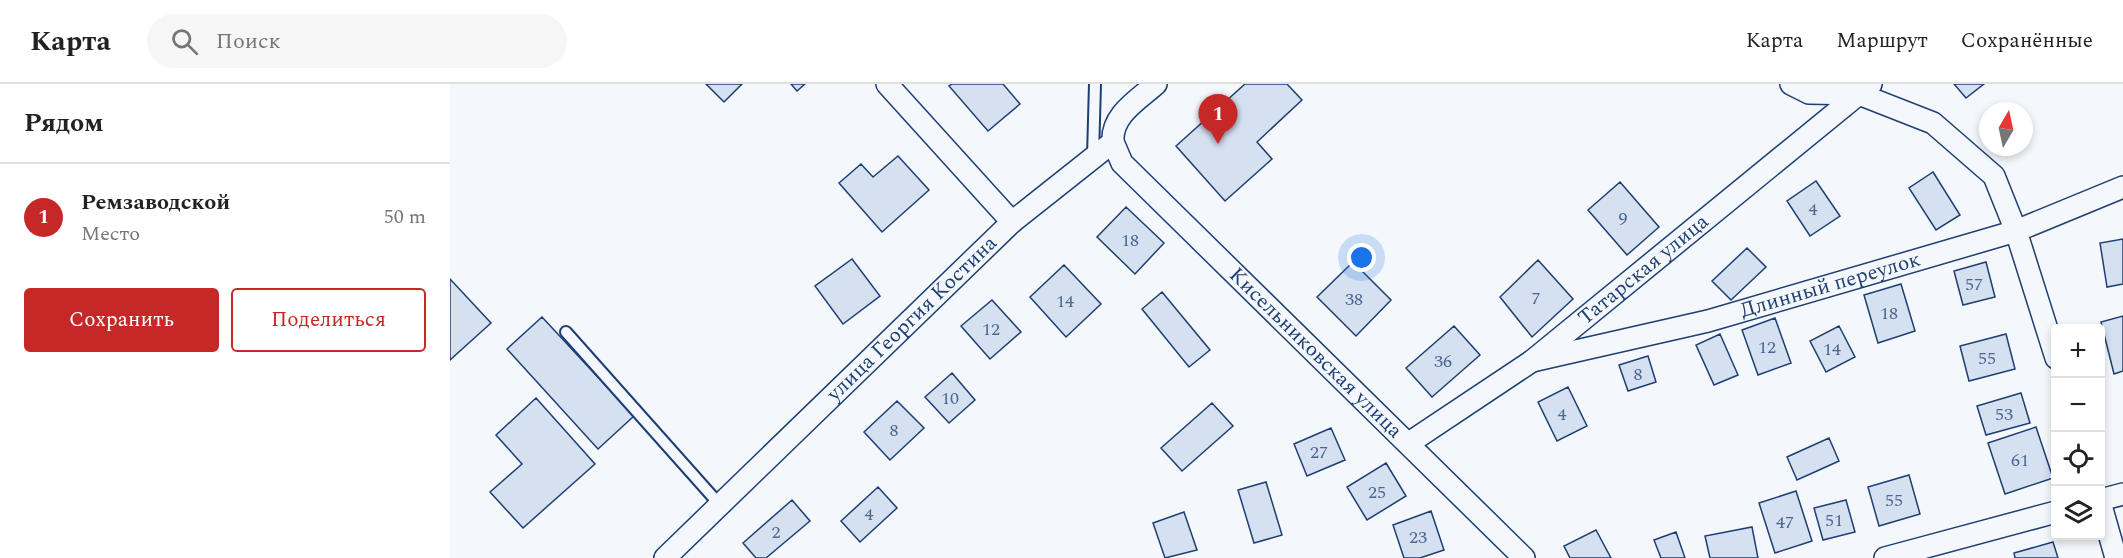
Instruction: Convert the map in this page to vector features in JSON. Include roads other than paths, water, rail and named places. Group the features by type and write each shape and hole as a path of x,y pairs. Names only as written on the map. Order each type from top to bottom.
{"street":[{"path":"887,84 1012,222"},
{"path":"1113,142 1112,130 1119,117 1156,84"},
{"path":"1791,84 1809,93 1865,89 1933,123 1994,176 2016,231 2051,345"},
{"name":"Татарская улица","path":"1409,443 1532,362 1865,89"},
{"name":"улица Георгия Костина","path":"665,558 1012,222 1113,142"},
{"name":"Кисельниковская улица","path":"1113,142 1122,163 1524,558"},
{"name":"Длинный переулок","path":"1532,362 1708,321 2016,231 2123,188"},
{"path":"2105,499 2123,494"},
{"path":"1887,558 2051,513"},
{"path":"2105,519 2116,558"}],"lane":[{"path":"1093,156 1095,84"},
{"path":"566,332 720,505"}],"place":[{"name":"Ремзаводской","path":"1218,144"}]}
